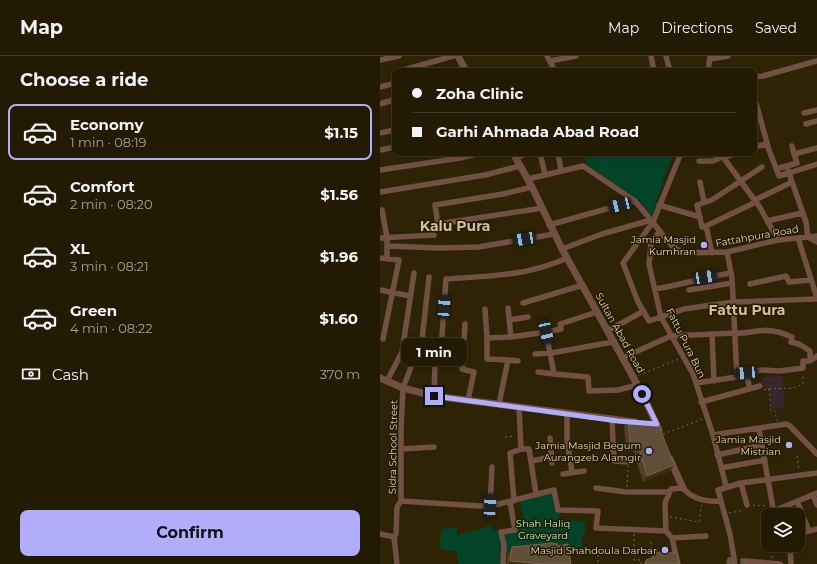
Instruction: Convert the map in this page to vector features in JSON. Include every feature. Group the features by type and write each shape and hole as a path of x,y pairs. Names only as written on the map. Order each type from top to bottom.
{"street":[{"path":"380,60 399,56"},
{"path":"411,68 453,56"},
{"path":"458,56 464,68"},
{"path":"549,59 576,56"},
{"path":"651,56 653,68"},
{"path":"666,56 669,68"},
{"path":"708,68 710,57 728,56"},
{"path":"757,77 817,62"},
{"path":"380,87 392,84"},
{"path":"380,104 392,100"},
{"path":"757,107 767,144 779,176 817,164"},
{"path":"804,113 817,110"},
{"path":"806,124 817,121"},
{"path":"380,133 392,131"},
{"path":"757,146 767,144"},
{"path":"776,169 797,163 792,146"},
{"path":"380,150 392,148"},
{"path":"794,154 817,148"},
{"path":"380,170 468,156"},
{"name":"Sultan Abad Road","path":"515,156 543,208 549,225 633,377 661,435"},
{"path":"541,156 545,174"},
{"path":"559,156 561,170"},
{"path":"680,156 652,221 623,263 632,288 649,321 684,309 733,302 817,299 798,238"},
{"path":"699,161 712,161 722,156 755,201 778,240"},
{"path":"380,192 485,175 520,166"},
{"name":"Fattahpura Road","path":"528,179 583,166 635,201 678,251 712,253 727,252 778,240 817,236"},
{"path":"787,166 808,237"},
{"path":"762,167 740,182 697,205 702,227 792,182"},
{"path":"700,182 704,202"},
{"path":"532,187 503,194 435,205 438,224 543,208"},
{"path":"549,225 635,201"},
{"path":"659,205 700,217"},
{"path":"380,210 382,210 388,246 380,265"},
{"path":"767,221 802,213"},
{"path":"562,249 602,234 652,221"},
{"path":"706,226 712,253"},
{"name":"Fattu Pura Bun","path":"660,231 651,243 649,264 661,317 684,356 696,383 713,435 726,486"},
{"path":"388,246 440,248 479,247 554,234"},
{"path":"380,238 434,235"},
{"name":"Fattahpura Road","path":"808,237 817,242"},
{"path":"696,383 738,377 732,283 727,252"},
{"path":"383,258 399,260 383,339"},
{"path":"402,352 440,364 446,279 513,275 551,265 567,258"},
{"path":"414,272 402,352 384,380 403,388 434,396 642,423"},
{"path":"655,290 674,287 705,277 731,273"},
{"path":"750,284 786,276 789,282 811,280"},
{"name":"Sidra School Street","path":"398,564 394,537 396,534 396,507 401,501 403,388 418,358 429,277"},
{"path":"689,290 732,283"},
{"path":"523,303 583,285"},
{"path":"380,290 410,296"},
{"path":"508,308 511,338"},
{"path":"485,309 487,360 518,361"},
{"path":"607,331 644,311"},
{"path":"487,338 511,338 546,332 561,328 560,324 597,312"},
{"path":"509,320 528,317"},
{"path":"465,324 462,370 474,372 468,400"},
{"path":"622,358 671,336 735,333 743,334 759,330 773,331 792,337 791,342 799,344 810,351 810,361"},
{"path":"546,332 554,374"},
{"path":"712,334 714,381"},
{"path":"535,354 551,353 613,342"},
{"path":"737,374 762,370 779,371 802,368 803,361 810,361 817,356"},
{"path":"499,404 508,360"},
{"path":"434,396 435,363"},
{"path":"538,372 588,377 589,391 618,390 637,385"},
{"path":"746,373 750,389"},
{"path":"701,402 760,386"},
{"path":"519,407 521,449"},
{"path":"567,414 567,440 572,472"},
{"path":"612,420 614,461 628,462"},
{"path":"650,423 657,424"},
{"path":"713,435 777,425 790,426 817,454"},
{"path":"759,429 773,508"},
{"path":"550,438 552,463"},
{"path":"717,455 762,445"},
{"path":"401,449 434,447"},
{"path":"503,564 504,545 501,532 515,530 510,453 521,449 529,449 536,494"},
{"path":"666,449 683,488 703,500 710,502 721,501"},
{"path":"531,460 552,457"},
{"path":"721,468 765,460"},
{"path":"490,506 492,467"},
{"path":"563,474 584,471"},
{"path":"780,564 735,562 730,534 718,490 726,486 741,483 817,474"},
{"path":"741,483 747,506"},
{"path":"596,488 626,492 669,492"},
{"path":"666,532 664,503 671,489 683,488"},
{"path":"401,501 490,506 554,490 558,510 598,511 596,528 666,532 672,538 678,564"},
{"path":"781,508 815,494 817,505"},
{"path":"797,501 809,531"},
{"path":"805,532 817,529"},
{"path":"380,534 394,537"},
{"path":"672,538 706,536"},
{"path":"790,552 791,564"}],"path":[{"path":"633,377 684,356"},
{"path":"760,386 760,390 769,390 793,388 804,384 802,368"},
{"path":"769,390 771,412 775,411 777,425"},
{"path":"661,435 706,417"},
{"path":"505,437 520,436"},
{"path":"797,456 800,475"},
{"path":"626,492 628,462"},
{"path":"665,516 699,522 703,500"},
{"path":"634,530 634,560 641,560 641,564"},
{"path":"651,542 652,558"},
{"path":"772,563 773,552"},
{"path":"598,556 598,564"}],"shaded area":[{"path":"783,376 784,408 771,409 770,391 764,389 762,377"}],"green space":[{"path":"584,156 673,156 668,166 652,217 639,200 586,164"},
{"name":"Shah Haliq Graveyard","path":"554,490 561,521 585,521 586,532 582,537 582,547 555,551 552,548 501,553 501,564 458,564 457,552 439,548 442,529 457,528 457,536 492,525 494,530 501,532 524,525 519,499"}],"building":[{"path":"628,420 658,423 674,465 647,476 638,445 630,445"},
{"path":"552,543 557,544 558,546 568,544 571,564 543,564 510,561 512,547"},
{"path":"655,552 677,553 679,564 645,564 646,560 652,558"},
{"path":"728,558 732,558 733,564 728,564"},
{"path":"741,559 743,559 745,564 741,564"}],"place":[{"name":"Jamia Masjid Kumhran","path":"704,245"},
{"name":"Jamia Masjid Mistrian","path":"789,445"},
{"name":"Jamia Masjid Begum Aurangzeb Alamgir","path":"649,451"},
{"name":"Masjid Shahdoula Darbar","path":"665,550"}],"district":[{"name":"Kalu Pura","path":"455,226"},
{"name":"Fattu Pura","path":"747,310"}],"route":[{"path":"434,396 618,421 657,424 642,394"}]}
